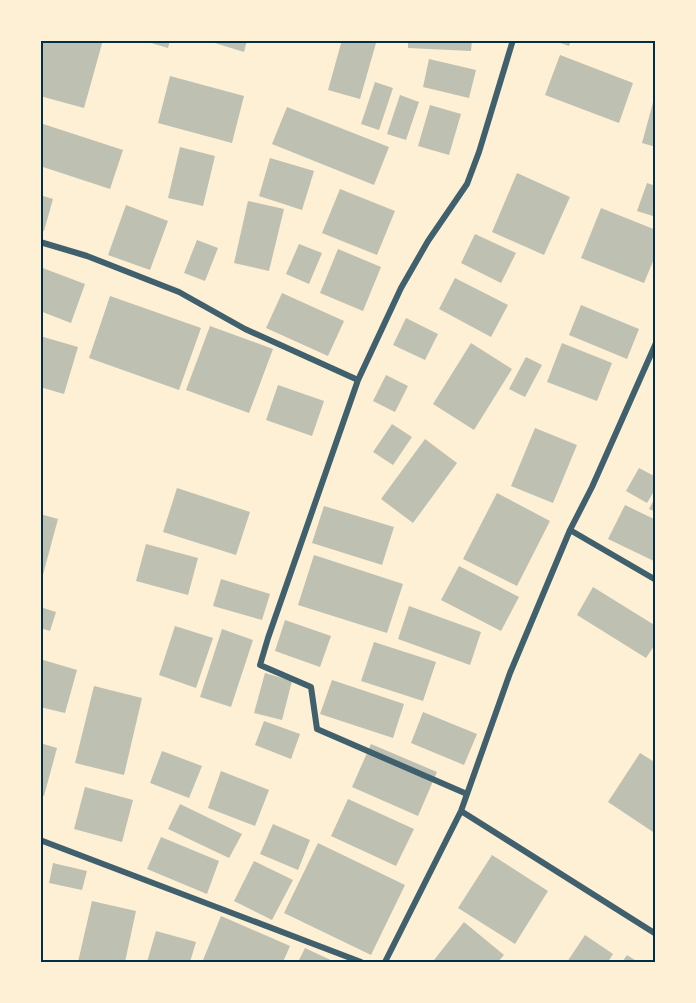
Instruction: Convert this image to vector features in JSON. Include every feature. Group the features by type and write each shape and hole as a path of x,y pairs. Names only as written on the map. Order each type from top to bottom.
{"street":[{"path":"467,794 317,729 310,687 260,665 358,380 401,288 428,241 467,184 483,142 513,40"},
{"path":"40,242 87,256 179,292 245,329 358,380"},
{"path":"385,963 461,811 510,673 570,530 656,343"},
{"path":"570,530 656,580"},
{"path":"461,811 656,934"},
{"path":"40,840 362,963"}],"building":[{"path":"43,40 103,40 84,108 40,96 40,51"},
{"path":"141,40 170,40 168,48"},
{"path":"205,40 247,40 244,52"},
{"path":"342,40 366,40 376,43 360,99 328,90"},
{"path":"408,40 472,40 471,51 408,48"},
{"path":"552,40 571,40 569,46"},
{"path":"560,55 633,83 619,123 545,95"},
{"path":"429,59 476,70 469,98 423,87"},
{"path":"170,76 244,96 232,143 158,123"},
{"path":"375,82 393,88 379,130 361,124"},
{"path":"400,95 419,102 406,140 387,134"},
{"path":"656,95 656,147 642,143"},
{"path":"430,105 461,114 449,155 418,146"},
{"path":"287,107 389,147 374,185 272,144"},
{"path":"40,123 123,150 110,189 40,166"},
{"path":"180,147 215,156 203,206 168,198"},
{"path":"270,158 314,171 302,210 259,196"},
{"path":"517,173 570,197 544,255 492,232"},
{"path":"647,183 656,186 656,217 637,211"},
{"path":"340,189 395,211 377,255 322,233"},
{"path":"40,195 53,199 44,231 40,230"},
{"path":"248,201 284,209 269,271 234,263"},
{"path":"126,205 168,221 150,270 108,255"},
{"path":"601,208 656,230 656,254 644,283 581,258"},
{"path":"475,234 516,253 501,283 461,263"},
{"path":"197,240 218,248 205,281 184,273"},
{"path":"299,244 322,253 309,284 286,274"},
{"path":"338,249 381,267 363,311 320,293"},
{"path":"40,267 85,284 71,323 40,311"},
{"path":"455,278 508,305 491,337 439,309"},
{"path":"282,293 344,321 328,356 266,328"},
{"path":"110,296 201,328 179,390 89,358"},
{"path":"581,305 639,329 627,359 569,335"},
{"path":"406,318 438,334 425,360 393,345"},
{"path":"210,326 273,349 249,413 186,390"},
{"path":"40,336 78,347 64,394 40,387"},
{"path":"471,343 512,369 474,430 433,404"},
{"path":"562,343 612,363 597,401 547,382"},
{"path":"526,357 542,365 525,397 509,389"},
{"path":"386,375 408,386 395,412 373,401"},
{"path":"278,385 324,401 312,436 266,420"},
{"path":"392,424 412,437 393,465 373,452"},
{"path":"535,428 577,445 553,503 511,486"},
{"path":"425,439 457,463 413,523 381,499"},
{"path":"639,468 656,477 656,488 647,503 626,491"},
{"path":"177,488 250,512 236,555 163,532"},
{"path":"497,493 550,521 517,586 463,559"},
{"path":"656,496 656,512 649,509"},
{"path":"625,505 656,520 656,562 608,539"},
{"path":"324,506 394,527 382,565 312,543"},
{"path":"40,514 58,519 41,582 40,582"},
{"path":"146,544 198,558 188,595 136,581"},
{"path":"314,555 403,584 387,633 298,605"},
{"path":"459,566 519,597 501,631 441,600"},
{"path":"221,579 270,594 262,620 213,606"},
{"path":"593,587 656,626 656,643 646,658 577,615"},
{"path":"409,606 481,632 470,665 398,639"},
{"path":"40,607 56,612 50,631 40,628"},
{"path":"285,620 331,636 320,667 275,651"},
{"path":"175,626 213,638 196,688 159,675"},
{"path":"222,629 253,640 231,707 200,697"},
{"path":"374,642 436,662 423,701 361,681"},
{"path":"40,659 77,670 65,713 40,707"},
{"path":"265,673 292,681 282,720 254,713"},
{"path":"332,680 404,704 393,738 320,714"},
{"path":"94,686 142,698 124,775 75,763"},
{"path":"423,712 477,734 464,765 411,743"},
{"path":"264,721 300,734 291,759 255,745"},
{"path":"40,743 57,748 44,796 40,795"},
{"path":"371,744 437,772 418,816 352,787"},
{"path":"162,751 202,766 189,798 150,783"},
{"path":"640,753 656,763 656,834 608,802"},
{"path":"221,771 269,790 255,826 208,808"},
{"path":"85,787 133,800 122,842 74,829"},
{"path":"348,799 414,829 396,866 331,836"},
{"path":"180,804 242,834 229,858 168,829"},
{"path":"273,824 310,840 298,870 260,854"},
{"path":"161,837 219,861 207,894 147,869"},
{"path":"318,843 405,885 371,955 284,913"},
{"path":"492,855 548,891 515,944 458,908"},
{"path":"254,861 293,880 272,920 234,901"},
{"path":"53,863 87,871 82,890 49,883"},
{"path":"92,901 136,911 125,962 78,962"},
{"path":"221,916 290,946 283,962 210,962 203,960"},
{"path":"464,922 504,955 498,962 437,962 434,960"},
{"path":"156,931 196,942 190,962 147,962"},
{"path":"585,935 613,954 608,962 567,962"},
{"path":"305,948 335,962 298,962"},
{"path":"627,955 638,962 622,962"}]}
